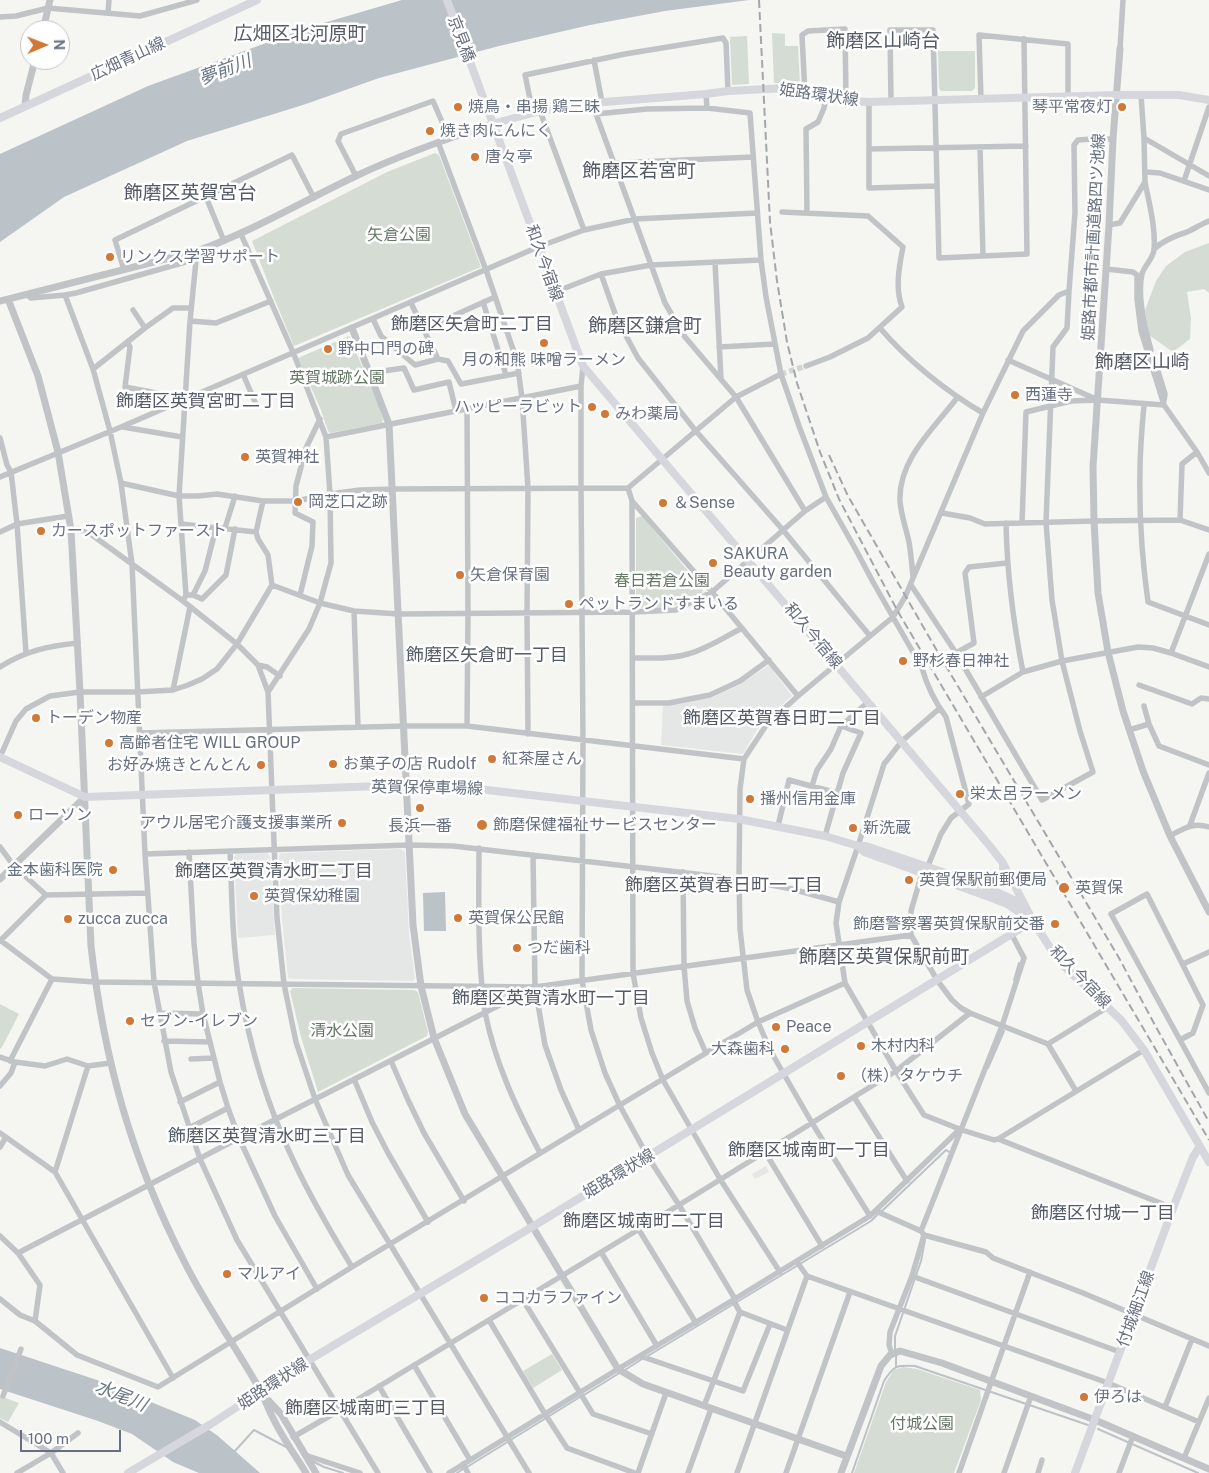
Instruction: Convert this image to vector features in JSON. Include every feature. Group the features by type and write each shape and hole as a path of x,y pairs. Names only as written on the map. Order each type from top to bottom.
{"main road":[{"name":"広畑青山線","path":"0,118 257,0"},
{"name":"京見橋","path":"447,0 476,78"},
{"name":"和久今宿線","path":"476,78 583,366 837,664 1003,863 1033,921 1054,954 1128,1028 1144,1050 1209,1162"},
{"name":"姫路環状線","path":"492,124 537,112 602,102 787,88 826,98 869,102 1117,95 1180,96 1209,100"},
{"name":"英賀保停車場線","path":"0,757 85,796 406,785 452,786 739,819 825,836 858,846 866,846 981,885 1018,902 1029,911"},
{"name":"英賀保停車場線","path":"858,846 864,852 1007,904 1033,921"},
{"path":"981,885 997,883 1002,875 1003,863"},
{"name":"姫路環状線","path":"128,1473 211,1424 309,1360 420,1295 1033,921"},
{"name":"付城細江線","path":"1076,1473 1173,1208 1193,1157 1200,1146"}],"street":[{"path":"45,20 50,0"},
{"path":"108,13 109,0"},
{"path":"165,0 165,8"},
{"path":"0,17 16,16 48,8 140,16 197,0"},
{"path":"1120,49 1123,0"},
{"path":"805,94 802,35 808,31 845,29 846,101"},
{"path":"891,101 890,30 933,30 939,258 1027,254 1024,39"},
{"path":"981,99 979,35 1068,44 1068,97"},
{"path":"584,230 537,112 525,75 594,60 723,38 726,43 728,91"},
{"name":"姫路市都市計画道路四ツ池線","path":"1120,49 1093,467 1098,593 1108,652 1129,730 1143,771 1170,836 1209,912"},
{"path":"594,60 602,102"},
{"path":"25,106 32,70"},
{"path":"706,94 707,108"},
{"path":"1141,95 1145,182 1152,217 1154,252 1142,273 1140,287 1147,335 1165,394 1164,405"},
{"path":"807,213 806,130 818,122 826,98"},
{"path":"356,176 338,141 341,134 433,101 449,138"},
{"path":"869,102 870,188 937,186"},
{"path":"592,104 665,303 685,337 736,397 805,511"},
{"path":"1184,181 1209,107"},
{"path":"596,114 647,109 707,108 750,113 761,260 781,374 826,497 922,668 926,682 946,717 969,804 950,818 941,834 928,866"},
{"path":"0,301 197,251 241,234 356,176 438,142 492,124"},
{"path":"1144,138 1209,176"},
{"path":"957,398 914,453 902,479 900,500 909,543 912,582 1042,800 1093,772 1080,731 1062,660 1052,600 1046,522 1053,347 1066,328 1075,213 1074,145 1078,140 1113,139"},
{"path":"438,142 486,270 517,361 519,373 528,488 528,734"},
{"path":"869,149 1026,146"},
{"path":"980,147 983,256"},
{"path":"124,270 115,240 292,155 314,198"},
{"path":"614,163 752,157"},
{"path":"1146,172 1160,173 1209,190"},
{"path":"1109,225 1120,223 1145,182"},
{"path":"206,197 224,241"},
{"path":"0,477 121,427 538,247 584,230 635,219 756,212"},
{"path":"782,212 868,216 903,247 898,286 898,296 902,307 868,338 830,357 806,366"},
{"path":"1154,249 1161,242 1188,232 1209,221"},
{"path":"241,234 320,419 326,437 330,494 331,563 320,603 309,629 268,692"},
{"path":"190,595 179,496 190,321 197,251"},
{"path":"26,294 31,298 65,295 196,259"},
{"path":"554,292 601,274 651,265 761,260"},
{"path":"715,262 721,379"},
{"path":"1106,270 1133,272 1136,275 1141,331 1164,405 1197,452 1209,473"},
{"path":"601,274 617,319 638,358 695,430 783,530 870,636"},
{"path":"870,1216 783,1074 758,1022 747,990 740,929 738,879 740,790 744,759 767,724 893,617 906,597 983,413 1023,331 1059,296 1069,291"},
{"path":"65,295 93,369 110,431 121,483 132,564 147,893 154,982 171,1072 200,1159 237,1240 378,1473"},
{"path":"424,329 495,297"},
{"path":"8,299 38,376 58,452 71,530 78,643 91,946 95,982 110,1063 130,1136 162,1217 186,1266 261,1392 273,1419 306,1473"},
{"path":"190,321 216,323 270,301"},
{"path":"483,302 506,375"},
{"path":"411,303 438,359"},
{"path":"93,369 173,308 192,308"},
{"path":"133,310 145,328"},
{"path":"373,319 381,336 415,365 438,359 448,361 461,384 519,373"},
{"path":"352,328 389,424 413,925 421,986 434,1038 465,1114 618,1369 643,1384 666,1393 846,1456"},
{"path":"880,328 894,344 957,398 983,413"},
{"path":"127,342 130,348 125,388 157,392 163,408"},
{"path":"719,347 775,344"},
{"path":"1008,360 1098,400"},
{"path":"583,366 581,386 582,980 591,1030 604,1073 620,1106 740,1312 787,1330"},
{"path":"370,373 404,368 414,390 449,382 456,411"},
{"path":"243,374 255,402"},
{"path":"121,483 179,496 218,494 263,501 296,500 360,490 393,488 628,488 736,397 781,374"},
{"path":"326,437 581,386"},
{"path":"1022,523 1026,412 1071,401 1098,400 1144,405 1164,405"},
{"path":"1144,405 1140,470 1140,520 1143,568 1148,602 1209,626"},
{"path":"467,408 467,726"},
{"path":"300,596 312,546 313,522 295,513 296,486 306,448 320,419"},
{"path":"121,427 182,437"},
{"path":"0,438 7,465 11,472 17,524 26,653"},
{"path":"1180,520 1182,464 1197,452"},
{"path":"0,461 7,465"},
{"path":"628,488 632,501 633,973 641,1018 662,1080 720,1179 780,1272"},
{"path":"225,528 235,496"},
{"path":"272,585 320,603 354,611 399,614 676,610 712,592 805,511 826,497"},
{"path":"0,757 16,721 26,709 50,696 80,692 173,690 188,685 217,669 238,644 272,585 268,555 256,532 263,501"},
{"path":"632,501 712,592 798,696"},
{"path":"942,513 970,518 986,524 1180,520 1209,530"},
{"path":"0,532 17,524 68,516"},
{"path":"1006,523 1007,563 1014,624 1023,672"},
{"path":"181,524 256,532"},
{"path":"183,601 190,595 205,572 216,528"},
{"path":"71,530 78,529 92,534 238,644 258,664 268,692 273,850 277,918 284,984 296,1042 315,1099 348,1175 529,1473"},
{"path":"190,595 202,599 226,575 235,529"},
{"path":"1171,653 1207,564 1209,554"},
{"path":"956,653 974,643 965,574 969,567 1007,563"},
{"path":"173,690 190,607"},
{"path":"354,611 358,727"},
{"path":"633,658 660,658 688,654 742,628"},
{"path":"0,667 26,653 52,646 78,643"},
{"path":"981,697 1023,672 1062,660 1138,647 1152,648 1171,653 1209,667"},
{"path":"633,704 670,703 710,695 740,681 769,660"},
{"path":"258,664 267,667 280,676"},
{"path":"1139,685 1192,704 1201,698 1209,699"},
{"path":"812,786 817,770 831,749 841,726 868,702"},
{"path":"1144,706 1149,724 1159,746 1209,765"},
{"path":"940,708 902,741 884,764 839,902 836,923 845,983 924,1115 960,1129 998,1140 1173,1208"},
{"path":"1129,730 1149,724"},
{"path":"139,733 467,726 744,759"},
{"path":"825,836 843,772 861,733 841,726"},
{"path":"1190,825 1209,773"},
{"path":"778,826 789,780 837,793"},
{"path":"0,879 85,796"},
{"path":"1170,836 1190,825 1209,827"},
{"path":"145,854 410,845 479,848 738,879 792,889 839,902"},
{"path":"0,847 14,866 46,895 147,893"},
{"path":"479,848 479,931 485,1012 499,1065 517,1108 540,1153"},
{"path":"230,851 234,935 239,983 254,1052 276,1120 295,1165 326,1224 352,1267"},
{"path":"189,852 198,983 203,1014 220,1082 239,1138 275,1216 317,1290"},
{"path":"533,855 534,987 545,1045 561,1090 579,1130"},
{"path":"683,872 684,966 687,1001 695,1028 706,1053"},
{"path":"922,873 911,911 911,935 952,1000 970,1013 1048,1044 1076,1091"},
{"path":"1180,1040 1194,1033 1203,1005 1147,894 1110,914 1209,1093"},
{"path":"46,895 0,941 52,979 95,982 534,987 911,935"},
{"path":"892,1354 889,1337 912,1276 923,1233 960,1129 1002,1026 1024,958 1012,935"},
{"path":"1183,964 1209,952"},
{"path":"0,1086 11,1073 12,1062 52,979"},
{"path":"0,1299 20,1315 34,1321 76,1355 158,1387 352,1267 758,1022 845,983"},
{"path":"18,1252 534,987"},
{"path":"1048,1044 1108,1007"},
{"path":"159,1013 203,1014"},
{"path":"293,1437 639,1230 896,1071 970,1013"},
{"path":"164,1041 210,1042"},
{"path":"998,1140 1144,1050"},
{"path":"0,1057 12,1062 45,1066 66,1059 88,1066 110,1063"},
{"path":"190,1059 214,1058"},
{"path":"390,1060 424,1133 464,1201"},
{"path":"55,1172 88,1066"},
{"path":"354,1079 388,1154 428,1222"},
{"path":"180,1102 220,1082"},
{"path":"854,1097 906,1181"},
{"path":"189,1128 228,1108"},
{"path":"449,1473 618,1369 798,1262 870,1216 960,1129"},
{"path":"0,1133 55,1172 173,1378"},
{"path":"0,1147 6,1137"},
{"path":"765,1152 822,1246"},
{"path":"876,1211 923,1233 986,1252 993,1258 1209,1346"},
{"path":"639,1230 696,1322"},
{"path":"0,1236 18,1252 40,1285 34,1321"},
{"path":"601,1252 657,1346"},
{"path":"798,1262 807,1276 1108,1383 1199,1422"},
{"path":"959,1473 1030,1272"},
{"path":"736,1473 807,1276"},
{"path":"912,1276 1120,1352"},
{"path":"786,1473 850,1292"},
{"path":"523,1300 593,1414 652,1434"},
{"path":"688,1473 708,1407 713,1381 740,1312"},
{"path":"489,1320 567,1448 637,1473 666,1393"},
{"path":"640,1356 743,1391 770,1324"},
{"path":"1165,1407 1192,1339"},
{"path":"3,1396 21,1349"},
{"path":"840,1473 881,1366 890,1355 900,1351 930,1359 1095,1420 1209,1469"},
{"path":"414,1365 470,1460"},
{"path":"379,1386 430,1473"},
{"path":"261,1392 281,1414 316,1473"},
{"path":"1004,1473 1031,1396"},
{"path":"1184,1458 1209,1398"},
{"path":"0,1422 51,1453 63,1473"},
{"path":"17,1473 51,1453 78,1433"},
{"path":"1120,1473 1133,1436"},
{"path":"305,1455 360,1473"},
{"path":"1038,1473 1042,1460"},
{"path":"463,1464 468,1473"}],"shaded area":[{"path":"769,665 792,696 770,715 757,730 743,754 661,745 663,706 711,698 739,685"},
{"path":"401,849 405,852 409,934 415,978 413,981 288,978 282,919 279,856 281,853"},
{"name":"英賀保幼稚園","path":"267,853 270,856 275,935 238,938 234,857 236,854"},
{"path":"766,1166 769,1172 755,1179 752,1174"}],"green space":[{"path":"772,33 785,34 785,46 798,46 800,85 774,83"},
{"path":"747,36 749,84 732,85 730,37"},
{"path":"938,51 975,51 975,88 972,91 941,91 939,88"},
{"name":"矢倉公園","path":"435,153 439,155 481,267 294,346 252,241 387,172"},
{"path":"1209,243 1209,293 1204,289 1187,292 1191,319 1190,339 1173,352 1149,335 1145,310 1156,281 1166,266 1185,252"},
{"name":"英賀城跡公園","path":"349,336 379,406 383,420 382,423 330,433 298,358"},
{"name":"春日若倉公園","path":"642,516 703,589 702,593 688,601 669,607 647,609 636,606 636,518"},
{"name":"清水公園","path":"293,988 414,990 418,992 428,1032 427,1036 318,1092 301,1037 290,991"},
{"path":"507,993 509,995 488,1005 486,998 496,994"},
{"path":"0,1004 19,1014 1,1049 0,1048"},
{"path":"552,1354 562,1370 533,1388 523,1371"},
{"name":"付城公園","path":"903,1367 917,1369 980,1390 981,1400 954,1473 854,1473 886,1382 894,1370"},
{"path":"0,1396 19,1403 8,1422 0,1418"}],"water":[{"name":"夢前川","path":"402,0 749,0 665,11 590,25 499,46 379,78 306,104 187,141 64,197 0,242 0,154 148,86 310,27"},
{"path":"445,892 446,931 424,931 423,893"},
{"name":"水尾川","path":"0,1348 97,1380 195,1420 218,1436 260,1473 199,1473 173,1462 132,1434 0,1389"}],"waterway":[{"path":"1014,980 1019,963"},
{"path":"988,1068 1004,1031"},
{"path":"882,1211 946,1150 949,1152"},
{"path":"646,1357 871,1221 878,1214"},
{"path":"895,1350 895,1336 921,1261 925,1240"},
{"path":"896,1355 896,1367"},
{"path":"625,1370 642,1359"},
{"path":"852,1473 884,1381 893,1369 900,1366 915,1366 1088,1425"},
{"path":"584,1395 621,1372"},
{"path":"467,1467 580,1397"},
{"path":"1098,1429 1198,1473"},
{"path":"234,1452 254,1430 288,1448"},
{"path":"312,1461 343,1473"},
{"path":"457,1473 463,1469"}],"tunnel":[{"path":"781,374 806,366"}],"railway":[{"path":"759,0 770,222 777,281 787,342 797,383 820,452 839,499 897,610 1209,1140"},
{"path":"829,455 848,496 940,656 1119,958 1209,1122"}],"place":[{"name":"焼鳥・串揚 鶏三昧","path":"458,107"},
{"name":"琴平常夜灯","path":"1122,107"},
{"name":"焼き肉にんにく","path":"430,131"},
{"name":"唐々亭","path":"475,157"},
{"name":"リンクス学習サポート","path":"110,257"},
{"name":"月の和熊 味噌ラーメン","path":"544,343"},
{"name":"野中口門の碑","path":"328,349"},
{"name":"西蓮寺","path":"1015,395"},
{"name":"ハッピーラビット","path":"592,407"},
{"name":"みわ薬局","path":"605,414"},
{"name":"英賀神社","path":"245,457"},
{"name":"岡芝口之跡","path":"298,502"},
{"name":"＆Sense","path":"663,503"},
{"name":"カースポットファースト","path":"41,531"},
{"name":"SAKURA Beauty garden","path":"713,563"},
{"name":"矢倉保育園","path":"460,575"},
{"name":"ペットランドすまいる","path":"569,604"},
{"name":"野杉春日神社","path":"903,661"},
{"name":"トーデン物産","path":"36,718"},
{"name":"高齢者住宅 WILL GROUP","path":"109,743"},
{"name":"紅茶屋さん","path":"492,759"},
{"name":"お菓子の店 Rudolf","path":"333,764"},
{"name":"お好み焼きとんとん","path":"261,765"},
{"name":"栄太呂ラーメン","path":"960,794"},
{"name":"播州信用金庫","path":"750,799"},
{"name":"長浜一番","path":"420,808"},
{"name":"ローソン","path":"18,815"},
{"name":"アウル居宅介護支援事業所","path":"342,823"},
{"name":"飾磨保健福祉サービスセンター","path":"482,825"},
{"name":"新洗蔵","path":"853,828"},
{"name":"金本歯科医院","path":"113,870"},
{"name":"英賀保駅前郵便局","path":"909,880"},
{"name":"英賀保","path":"1064,888"},
{"name":"英賀保幼稚園","path":"254,896"},
{"name":"英賀保公民館","path":"458,918"},
{"name":"zucca zucca","path":"68,919"},
{"name":"飾磨警察署英賀保駅前交番","path":"1055,924"},
{"name":"つだ歯科","path":"517,948"},
{"name":"セブン-イレブン","path":"130,1021"},
{"name":"Peace","path":"776,1027"},
{"name":"木村内科","path":"861,1046"},
{"name":"大森歯科","path":"785,1049"},
{"name":"（株）タケウチ","path":"841,1076"},
{"name":"マルアイ","path":"227,1274"},
{"name":"ココカラファイン","path":"484,1298"},
{"name":"伊ろは","path":"1084,1397"}],"district":[{"name":"広畑区北河原町","path":"300,34"},
{"name":"飾磨区山崎台","path":"883,41"},
{"name":"飾磨区若宮町","path":"639,171"},
{"name":"飾磨区英賀宮台","path":"190,193"},
{"name":"飾磨区矢倉町二丁目","path":"472,324"},
{"name":"飾磨区鎌倉町","path":"645,326"},
{"name":"飾磨区山崎","path":"1142,362"},
{"name":"飾磨区英賀宮町二丁目","path":"206,401"},
{"name":"飾磨区矢倉町一丁目","path":"487,655"},
{"name":"飾磨区英賀春日町二丁目","path":"782,718"},
{"name":"飾磨区英賀清水町二丁目","path":"274,871"},
{"name":"飾磨区英賀春日町一丁目","path":"724,885"},
{"name":"飾磨区英賀保駅前町","path":"884,957"},
{"name":"飾磨区英賀清水町一丁目","path":"551,998"},
{"name":"飾磨区英賀清水町三丁目","path":"267,1136"},
{"name":"飾磨区城南町一丁目","path":"809,1150"},
{"name":"飾磨区付城一丁目","path":"1103,1213"},
{"name":"飾磨区城南町二丁目","path":"644,1221"},
{"name":"飾磨区城南町三丁目","path":"366,1408"}]}
